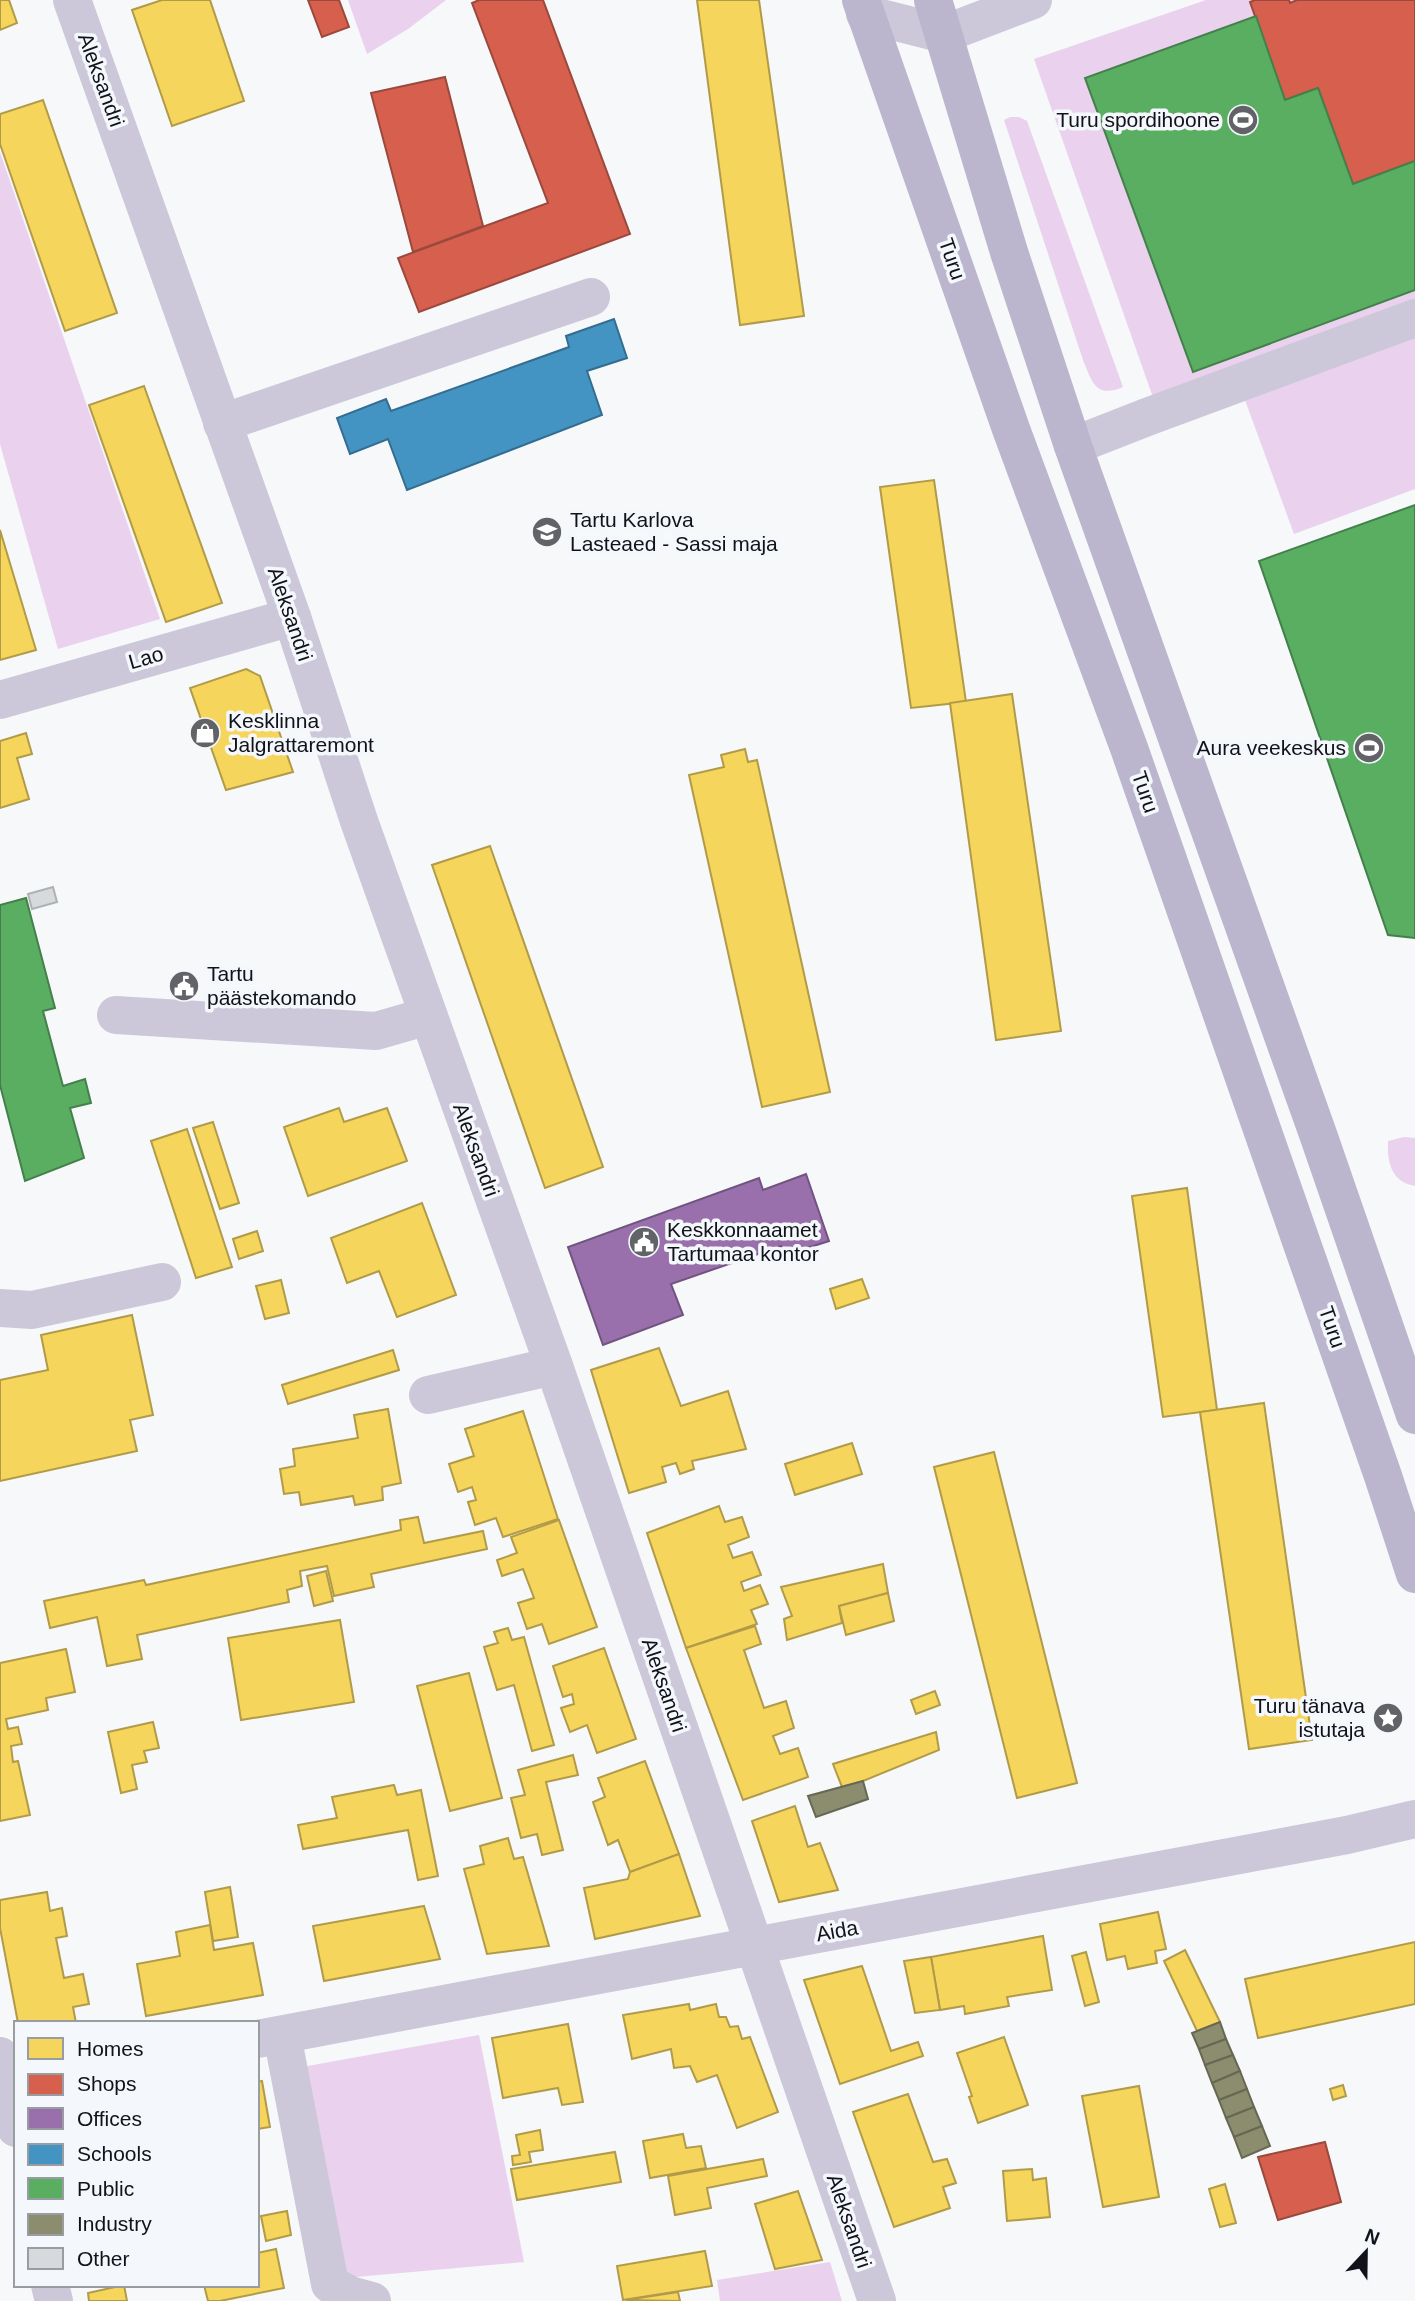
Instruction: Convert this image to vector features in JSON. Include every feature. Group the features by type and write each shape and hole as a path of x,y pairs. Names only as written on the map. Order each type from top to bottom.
{"main road":[{"name":"Turu","path":"863,7 1011,429 1129,748 1370,1437 1415,1574"},
{"path":"938,17 1009,252 1073,446 1415,1415"}],"street":[{"name":"Aleksandri","path":"72,0 292,617 359,821 554,1366 877,2301"},
{"path":"938,17 1033,0"},
{"name":"Turu","path":"863,7 938,17"},
{"path":"222,423 591,297"},
{"path":"1073,446 1147,416 1415,318"},
{"name":"Lao","path":"0,700 292,617"},
{"path":"116,1015 376,1031 428,1016"},
{"path":"0,1308 32,1310 162,1282"},
{"path":"428,1395 554,1366"},
{"name":"Aida","path":"270,2037 1347,1835 1415,1819"},
{"path":"270,2037 330,2284 350,2295 372,2301"},
{"path":"7,2076 14,2116"}],"shaded area":[{"path":"348,0 446,0 408,29 367,54"},
{"path":"1206,0 1415,0 1415,311 1156,406 1034,59"},
{"path":"1010,117 1027,121 1123,387 1106,391 1100,389 1089,375 1004,120"},
{"path":"0,152 160,619 58,649 0,444"},
{"path":"1415,337 1415,489 1294,534 1245,400"},
{"path":"1404,1137 1415,1138 1415,1186 1396,1176 1388,1156 1388,1141"},
{"path":"479,2035 524,2262 345,2278 302,2067"},
{"path":"830,2262 842,2301 720,2301 717,2280"}],"building: Homes":[{"path":"0,0 9,0 17,23 0,30"},
{"path":"162,0 210,0 244,101 172,126 132,10"},
{"path":"697,0 759,0 804,316 740,325"},
{"path":"43,100 117,313 65,331 0,144 0,114"},
{"path":"144,386 222,603 166,622 89,405"},
{"path":"934,480 966,702 911,708 880,487"},
{"path":"0,530 36,650 0,660"},
{"path":"246,669 260,676 293,772 226,790 190,688"},
{"path":"1012,694 1061,1031 996,1040 950,703"},
{"path":"26,733 32,754 17,758 29,799 0,808 0,741"},
{"path":"745,749 748,762 757,760 830,1092 762,1107 689,775 724,767 721,755"},
{"path":"490,846 603,1167 545,1188 432,865"},
{"path":"339,1108 344,1122 387,1108 407,1161 308,1196 284,1127"},
{"path":"213,1122 239,1203 220,1209 193,1128"},
{"path":"187,1129 232,1267 196,1278 151,1141"},
{"path":"1187,1188 1217,1410 1163,1417 1132,1196"},
{"path":"422,1203 456,1295 397,1317 379,1271 347,1283 331,1238"},
{"path":"257,1231 263,1251 239,1259 233,1239"},
{"path":"862,1279 869,1298 836,1309 830,1289"},
{"path":"281,1280 289,1313 265,1319 256,1286"},
{"path":"132,1315 153,1415 130,1420 137,1451 0,1481 0,1380 48,1370 41,1335"},
{"path":"659,1348 681,1406 728,1391 746,1449 692,1461 694,1469 680,1474 676,1463 662,1467 666,1482 629,1493 591,1370"},
{"path":"393,1350 399,1370 288,1404 282,1385"},
{"path":"1264,1403 1312,1740 1249,1749 1200,1412"},
{"path":"388,1409 401,1483 382,1487 383,1500 355,1505 353,1496 301,1505 299,1492 284,1494 280,1469 295,1466 293,1449 358,1438 354,1415"},
{"path":"523,1411 558,1519 503,1537 496,1518 475,1525 468,1502 476,1500 472,1487 458,1492 449,1464 474,1456 465,1429"},
{"path":"852,1443 862,1474 795,1495 785,1464"},
{"path":"994,1452 1077,1783 1017,1798 934,1467"},
{"path":"719,1506 725,1522 742,1517 749,1537 728,1545 733,1558 752,1552 761,1575 741,1582 744,1591 760,1585 768,1604 751,1610 757,1624 686,1648 647,1533"},
{"path":"418,1517 424,1543 483,1531 487,1549 371,1574 374,1587 334,1596 327,1566 300,1571 302,1586 287,1590 289,1602 137,1635 142,1659 107,1666 97,1617 50,1628 44,1601 144,1580 146,1585 401,1530 400,1520"},
{"path":"559,1520 597,1627 549,1644 542,1624 527,1629 518,1603 534,1598 523,1569 502,1576 497,1560 517,1553 511,1537"},
{"path":"883,1564 888,1593 839,1606 842,1623 787,1640 784,1619 792,1616 781,1587"},
{"path":"326,1571 333,1601 314,1606 307,1576"},
{"path":"888,1593 894,1621 846,1635 839,1606"},
{"path":"340,1620 354,1702 241,1720 228,1638"},
{"path":"755,1626 761,1644 744,1650 764,1708 786,1701 794,1728 773,1736 780,1754 798,1748 808,1777 743,1800 686,1648"},
{"path":"508,1628 512,1640 524,1637 554,1745 532,1751 514,1685 497,1690 484,1647 498,1643 494,1632"},
{"path":"604,1648 636,1739 597,1753 587,1725 570,1732 561,1708 574,1704 572,1694 563,1697 553,1666"},
{"path":"66,1649 75,1692 46,1698 48,1710 6,1719 8,1729 18,1727 22,1744 11,1746 13,1762 18,1761 30,1815 0,1821 0,1663"},
{"path":"469,1673 502,1798 450,1811 417,1686"},
{"path":"935,1691 940,1705 916,1714 911,1700"},
{"path":"153,1722 159,1748 144,1751 147,1762 132,1765 137,1789 121,1793 108,1732"},
{"path":"936,1732 939,1750 842,1787 833,1764"},
{"path":"573,1755 578,1775 546,1782 563,1850 542,1855 537,1834 521,1838 511,1798 525,1795 518,1770"},
{"path":"645,1761 679,1854 630,1872 618,1840 608,1845 593,1802 605,1797 598,1778"},
{"path":"394,1785 397,1795 421,1790 438,1876 418,1880 408,1830 303,1849 298,1825 337,1818 332,1797"},
{"path":"795,1806 808,1847 820,1843 838,1890 779,1902 752,1821"},
{"path":"508,1838 514,1859 523,1857 549,1946 487,1954 464,1869 484,1864 480,1846"},
{"path":"679,1854 700,1916 595,1939 584,1888 628,1879 630,1872"},
{"path":"230,1887 238,1937 213,1941 205,1892"},
{"path":"47,1892 50,1911 62,1908 67,1936 56,1938 64,1978 83,1974 89,2004 73,2007 76,2021 18,2021 0,1928 0,1900"},
{"path":"424,1906 440,1959 324,1981 313,1926"},
{"path":"1158,1912 1166,1949 1155,1951 1157,1963 1128,1969 1125,1956 1107,1960 1100,1924"},
{"path":"210,1925 214,1950 253,1943 263,1995 146,2016 137,1964 180,1956 176,1932"},
{"path":"1043,1936 1052,1990 1007,1997 1009,2006 965,2014 964,2006 940,2010 931,1957"},
{"path":"1415,1942 1415,2004 1258,2038 1245,1979"},
{"path":"1185,1950 1220,2022 1197,2031 1164,1961"},
{"path":"1086,1952 1099,2002 1085,2006 1072,1956"},
{"path":"931,1957 940,2010 915,2013 904,1961"},
{"path":"862,1966 891,2051 918,2042 923,2056 840,2084 804,1980"},
{"path":"689,2004 690,2010 716,2004 719,2017 726,2017 730,2027 738,2026 742,2039 750,2037 778,2112 737,2128 717,2075 697,2082 690,2066 674,2068 671,2049 632,2059 623,2015"},
{"path":"568,2024 583,2102 562,2105 558,2088 503,2098 492,2038"},
{"path":"1004,2037 1028,2105 978,2123 957,2053"},
{"path":"262,2081 270,2127 259,2129 259,2082"},
{"path":"1343,2085 1346,2096 1333,2100 1330,2089"},
{"path":"1139,2086 1159,2197 1103,2207 1082,2096"},
{"path":"908,2094 933,2162 947,2159 956,2183 943,2187 950,2208 894,2227 853,2112"},
{"path":"540,2130 543,2150 529,2152 531,2162 513,2165 512,2156 520,2155 516,2135"},
{"path":"683,2134 686,2148 701,2146 706,2168 650,2178 643,2141"},
{"path":"615,2152 621,2182 517,2200 511,2169"},
{"path":"763,2159 767,2176 707,2188 711,2208 675,2215 668,2176"},
{"path":"1032,2169 1033,2180 1046,2178 1050,2217 1007,2221 1003,2171"},
{"path":"1225,2184 1236,2223 1220,2227 1209,2189"},
{"path":"798,2191 822,2260 775,2269 755,2204"},
{"path":"287,2211 291,2235 266,2241 261,2216"},
{"path":"276,2249 284,2288 208,2301 204,2287 259,2287 259,2253"},
{"path":"705,2251 712,2286 623,2300 617,2266"},
{"path":"124,2287 127,2301 89,2301 88,2293"},
{"path":"678,2292 680,2301 626,2300"}],"building: Shops":[{"path":"308,0 339,0 349,27 322,37"},
{"path":"479,0 543,0 630,234 419,312 398,258 548,203 472,3"},
{"path":"1289,0 1290,3 1297,0 1415,0 1415,161 1353,184 1318,88 1285,100 1250,2"},
{"path":"445,77 483,226 413,252 371,93"},
{"path":"1325,2142 1341,2202 1278,2220 1258,2157"}],"building: Offices":[{"path":"806,1174 829,1241 785,1255 781,1246 671,1284 683,1315 603,1345 568,1247 759,1178 763,1190"}],"building: Schools":[{"path":"614,319 627,358 587,371 602,415 407,490 388,439 350,454 337,418 386,399 391,411 569,347 566,336"}],"building: Public":[{"path":"1256,16 1285,100 1318,88 1353,184 1415,161 1415,290 1193,372 1085,78"},
{"name":"Aura veekeskus","path":"1415,505 1415,938 1388,935 1259,561"},
{"path":"26,898 55,1008 43,1011 63,1086 85,1079 91,1103 70,1108 84,1158 25,1181 0,1085 0,905"}],"building: Industry":[{"path":"863,1781 868,1799 816,1817 808,1796"},
{"path":"1220,2022 1226,2039 1199,2049 1192,2033"},
{"path":"1226,2039 1233,2055 1205,2065 1199,2049"},
{"path":"1233,2055 1240,2071 1212,2083 1205,2065"},
{"path":"1240,2071 1247,2089 1219,2100 1212,2083"},
{"path":"1247,2089 1254,2107 1226,2118 1219,2100"},
{"path":"1254,2107 1262,2126 1234,2137 1226,2118"},
{"path":"1262,2126 1270,2146 1242,2158 1234,2137"}],"building: Other":[{"path":"53,887 57,902 32,909 28,894"}],"place":[{"name":"Turu spordihoone","path":"1243,120"},
{"name":"Tartu Karlova Lasteaed - Sassi maja","path":"547,532"},
{"name":"Kesklinna Jalgrattaremont","path":"205,733"},
{"name":"Aura veekeskus","path":"1369,748"},
{"name":"Tartu päästekomando","path":"184,986"},
{"name":"Keskkonnaamet Tartumaa kontor","path":"644,1242"},
{"name":"Turu tänava istutaja","path":"1388,1718"}]}
